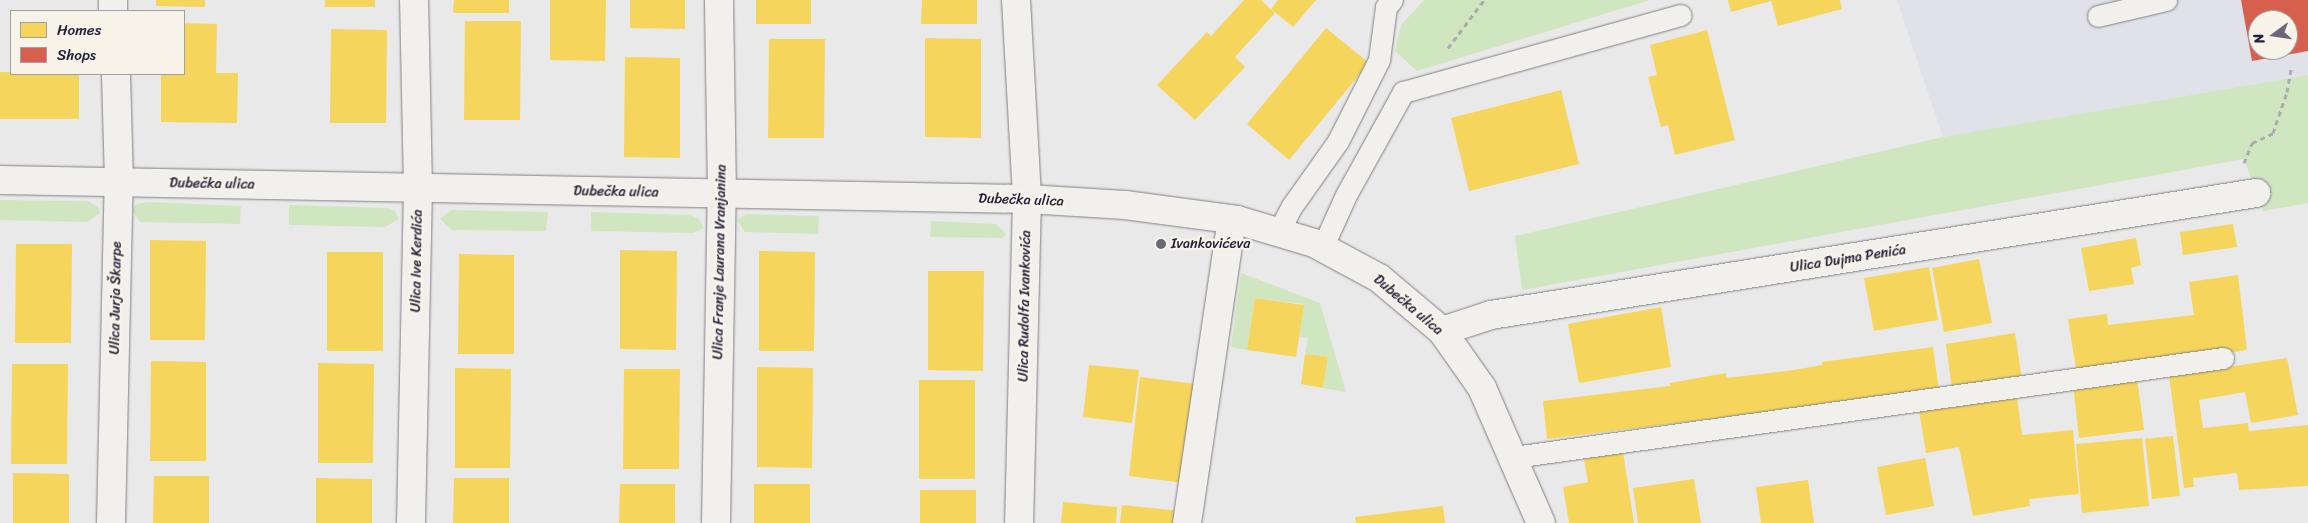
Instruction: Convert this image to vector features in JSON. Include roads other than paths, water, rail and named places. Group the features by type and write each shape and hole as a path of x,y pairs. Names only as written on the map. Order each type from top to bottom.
{"street":[{"name":"Ulica Ive Kerdića","path":"412,523 418,188 414,0"},
{"name":"Ulica Franje Laurana Vranjanina","path":"716,523 722,194 719,0"},
{"name":"Ulica Rudolfa Ivankovića","path":"1016,0 1027,199 1019,523"},
{"name":"Ulica Jurja Škarpe","path":"111,523 120,182 116,75"},
{"name":"Dubečka ulica","path":"0,180 1027,199 1124,205 1232,220 1322,248 1379,278 1442,331 1482,388 1514,457 1541,523"},
{"name":"Ulica Dujma Penića","path":"1442,331 1491,315 2247,195"},
{"path":"1187,523 1232,220"}],"lane":[{"path":"1278,233 1338,141 1379,60 1386,7 1392,0"},
{"path":"2098,16 2166,0"},
{"path":"1322,248 1346,195 1403,92 1680,15"},
{"path":"1514,457 2223,358"}],"place":[{"name":"Ivankovićeva","path":"1161,244"}]}
